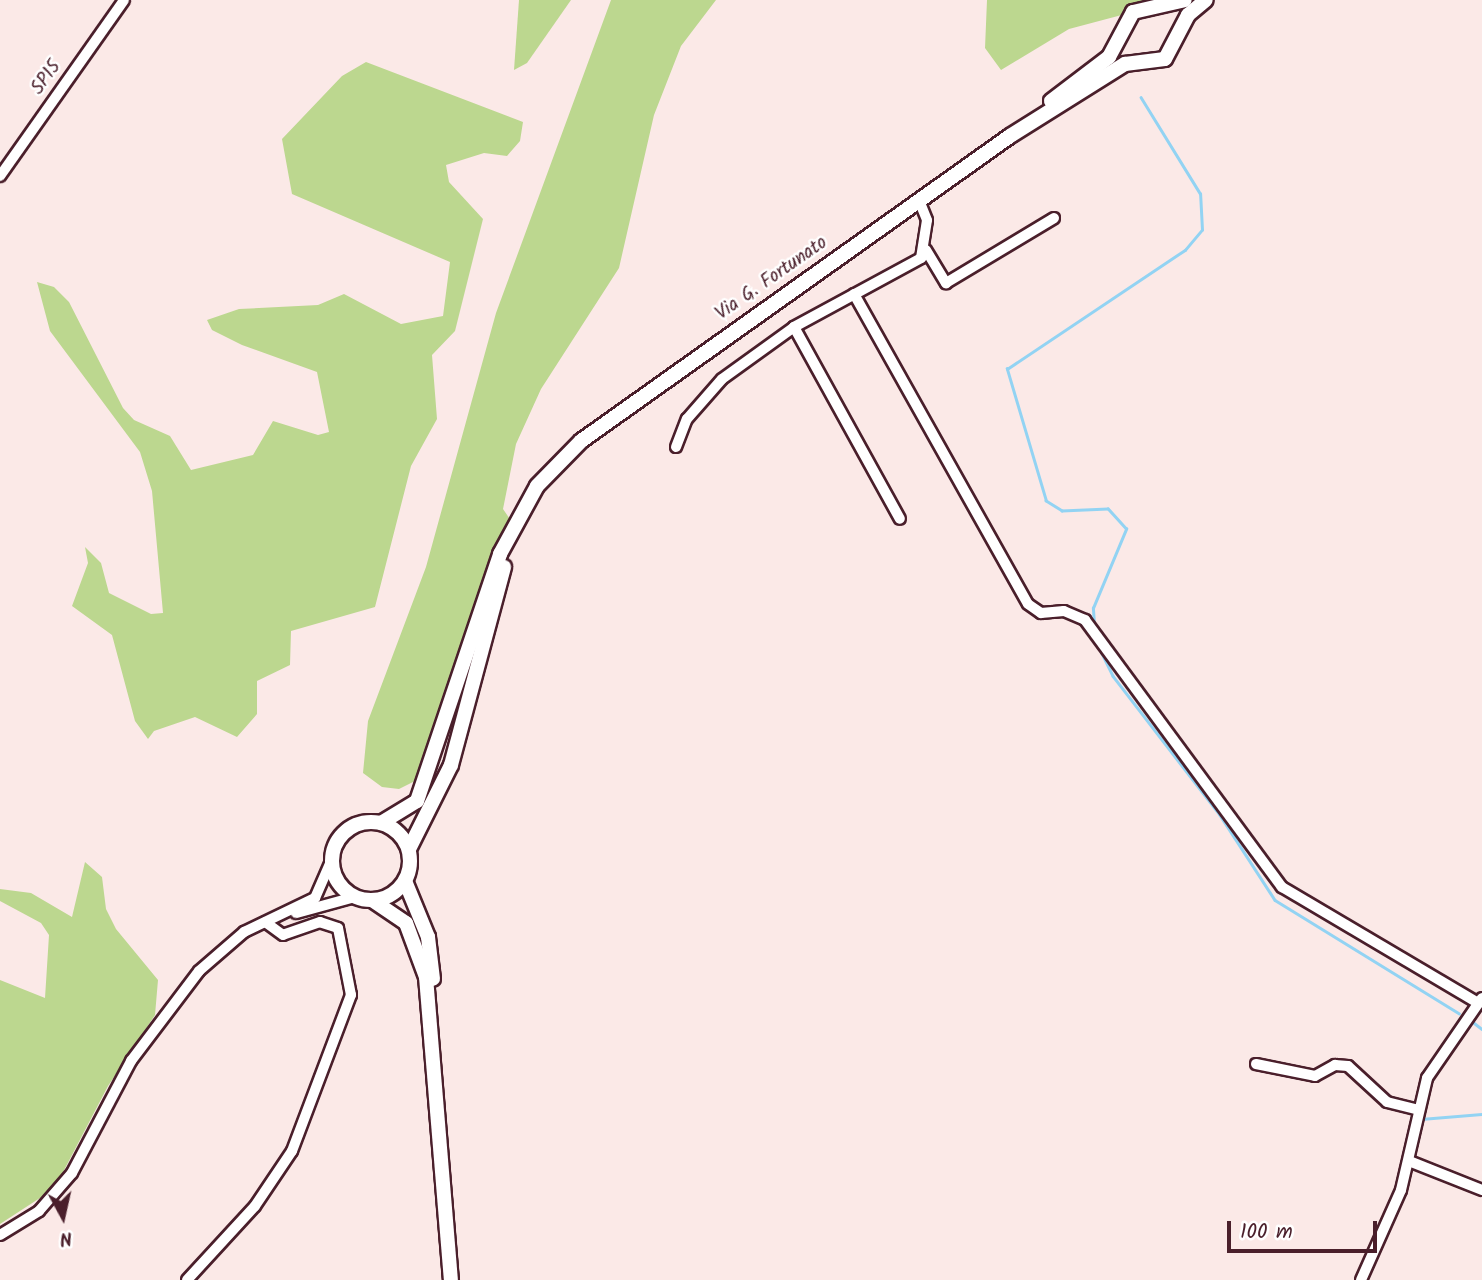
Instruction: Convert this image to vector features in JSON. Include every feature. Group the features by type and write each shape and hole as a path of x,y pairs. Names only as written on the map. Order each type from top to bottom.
{"main road":[{"path":"1010,136 1109,57 1126,18 1185,0"},
{"path":"1010,136 1110,72 1165,59 1176,35 1206,0"},
{"path":"1152,8 1169,18 1176,35"},
{"path":"1119,36 1124,53 1138,64"},
{"name":"Via G. Fortunato","path":"381,823 408,811 424,787 500,554 537,486 562,461 645,391 1010,136"},
{"name":"Via G. Fortunato","path":"409,849 451,765 509,554 562,461"},
{"path":"430,1008 410,930 396,912 372,900 355,897 338,881 332,859 349,829 381,823 398,832 409,849 405,881 432,951 430,1008 451,1280"},
{"path":"372,900 405,881"}],"street":[{"name":"SP15","path":"0,176 124,0"},
{"path":"919,200 927,220 926,250 947,283 1054,218"},
{"path":"676,447 687,419 722,379 794,327 926,250"},
{"path":"854,294 1028,604 1088,624 1101,638 1282,887 1480,1001 1450,1037 1415,1109 1409,1161 1382,1244 1361,1280"},
{"path":"794,327 900,519"},
{"path":"280,917 321,892 332,859"},
{"path":"0,1234 39,1211 72,1173 131,1061 199,971 265,922 355,897"},
{"path":"187,1280 255,1206 287,1160 351,995 338,928 320,922 283,935 265,922"},
{"path":"1256,1064 1315,1076 1335,1065 1348,1066 1387,1101 1415,1109"},
{"path":"1409,1161 1482,1190"}],"green space":[{"path":"519,0 571,0 527,63 514,70"},
{"path":"611,0 716,0 681,46 654,115 619,268 541,389 516,444 503,509 514,525 431,773 399,789 382,787 363,773 368,721 426,567 496,313"},
{"path":"987,0 1152,0 1133,12 1069,29 1001,70 985,48"},
{"path":"366,62 523,122 520,141 507,156 484,153 446,165 449,182 483,219 455,331 432,355 437,419 411,466 375,607 291,631 290,665 257,681 257,714 237,737 195,717 154,731 148,739 135,721 112,635 72,606 88,563 85,547 101,563 109,593 151,614 163,613 152,491 140,452 50,331 37,282 54,287 69,302 123,408 134,420 170,436 191,470 253,455 273,421 318,435 329,432 317,372 242,345 212,330 207,320 239,309 318,305 344,294 401,324 443,316 450,262 292,194 282,139 342,76"},
{"path":"85,862 102,877 106,909 116,929 158,980 155,1015 108,1086 62,1174 43,1196 0,1224 0,980 45,998 49,935 41,923 0,901 0,889 31,893 72,917"}],"waterway":[{"path":"1094,624 1093,608 1126,529 1108,509 1062,511 1046,501 1007,369 1185,250 1202,230 1200,194 1141,98"},
{"path":"1096,641 1113,676 1220,815 1275,900 1459,1013"},
{"path":"1473,1022 1482,1029"},
{"path":"1421,1119 1482,1114"}]}
